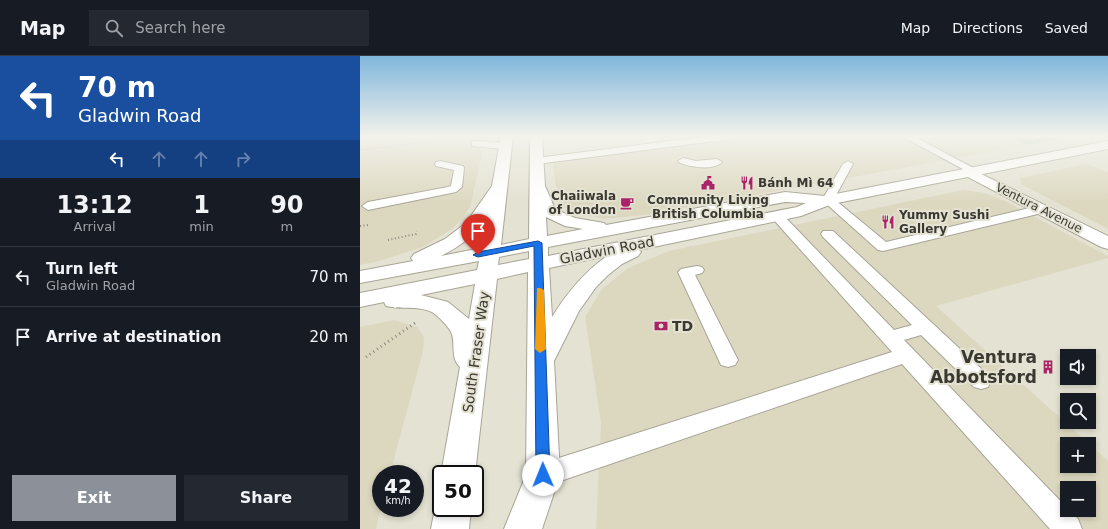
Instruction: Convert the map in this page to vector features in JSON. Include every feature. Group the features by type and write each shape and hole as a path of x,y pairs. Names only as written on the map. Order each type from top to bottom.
{"main road":[{"name":"South Fraser Way","path":"459,465 500,185 502,158"},
{"name":"Gladwin Road","path":"659,230 777,216 801,211 828,200 1043,158"},
{"path":"523,529 543,475 537,161"},
{"name":"Ventura Avenue","path":"974,172 1108,243"},
{"path":"363,276 424,257 452,243 472,227 500,185"},
{"path":"537,185 548,212 571,222 599,227 659,230"},
{"name":"Gladwin Road","path":"360,302 488,264 659,230 785,198 828,200"},
{"path":"540,362 563,316 589,279 614,258 659,230"},
{"name":"Gladwin Road","path":"363,276 488,264"},
{"path":"360,302 412,300 440,307 463,328 471,382"},
{"path":"450,529 452,517"}],"lane":[{"path":"537,161 560,158"},
{"path":"948,158 974,172"},
{"path":"683,161 690,164 700,165 717,162"},
{"path":"368,206 442,194 452,190 456,187 459,168 440,164"},
{"path":"848,164 828,200 883,247 1042,209"},
{"path":"777,216 1068,529"},
{"path":"828,234 981,381"},
{"path":"697,270 686,272 728,360"},
{"path":"890,338 924,327"},
{"path":"543,475 907,355"}],"path":[{"path":"388,240 416,234 417,230"},
{"path":"402,237 407,239"},
{"path":"366,357 417,322"}],"shaded area":[{"path":"360,158 481,158 470,207 463,218 452,229 423,247 379,261 360,265"},
{"path":"553,158 957,158 644,215 603,219 563,207 555,182"},
{"path":"1086,164 1108,172 1108,229 1021,184 1020,178"},
{"path":"963,190 984,193 1005,201 1108,256 1108,258 936,306 1060,418 1060,429 1072,429 1081,437 1060,437 1060,473 1096,473 1096,450 1108,461 1108,529 596,529 601,423 585,317 602,289 628,268 669,251"},
{"path":"394,320 417,327 424,337 423,351 392,465 372,465 372,517 379,517 376,529 360,529 360,327"}],"slow traffic":[{"path":"540,290 540,349"}],"place":[{"name":"Community Living British Columbia","path":"708,183"},
{"name":"Bánh Mì 64","path":"747,183"},
{"name":"Chaiiwala of London","path":"627,203"},
{"name":"Yummy Sushi Gallery","path":"888,222"},
{"name":"TD","path":"661,326"},
{"name":"Ventura Abbotsford","path":"1048,367"}],"route":[{"path":"478,255 538,243 543,475"}]}
